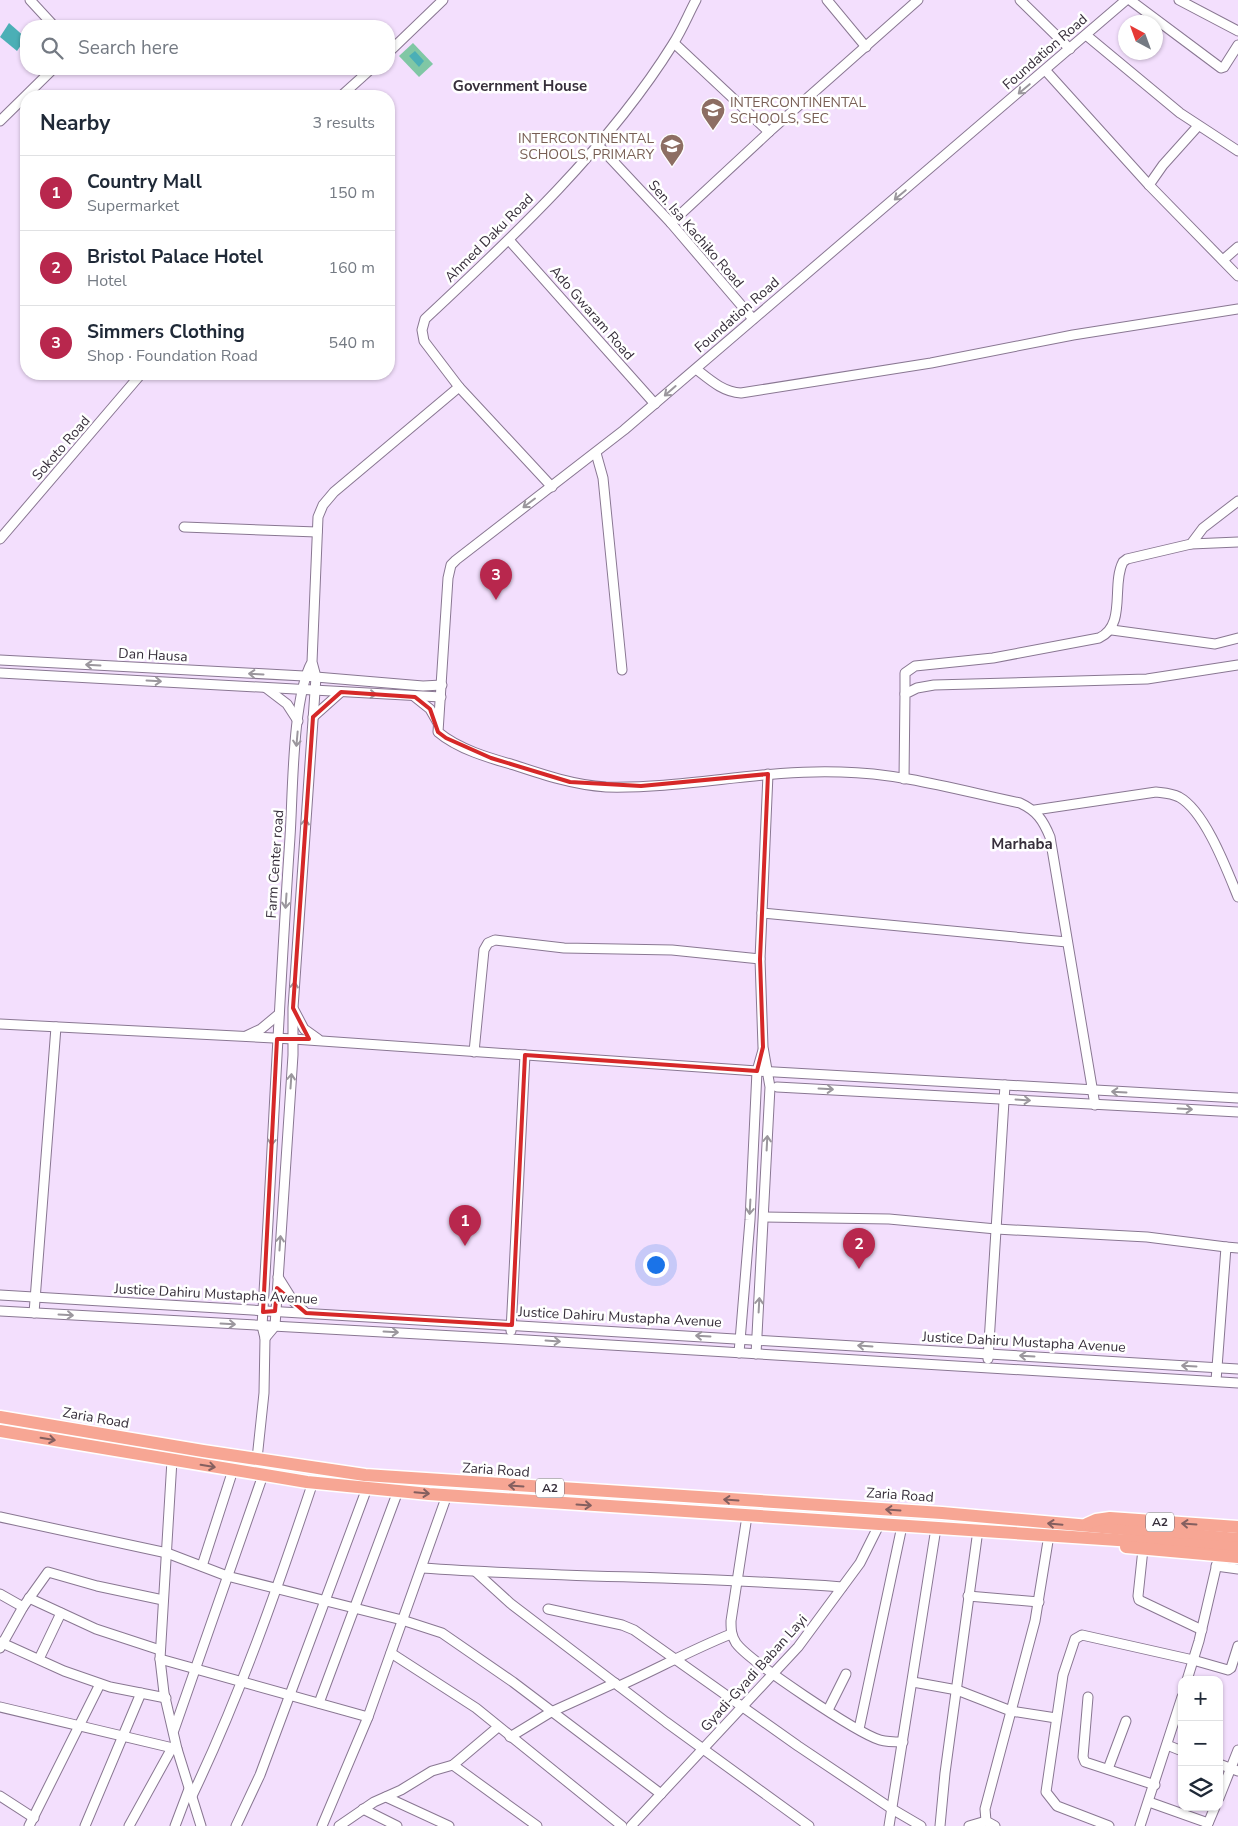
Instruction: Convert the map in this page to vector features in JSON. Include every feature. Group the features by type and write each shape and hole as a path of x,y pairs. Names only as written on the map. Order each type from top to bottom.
{"highway":[{"name":"Zaria Road","path":"0,1417 364,1475 942,1513 1102,1533"},
{"name":"Zaria Road","path":"1,1433 264,1475 366,1488 447,1496 879,1525 1049,1534 1082,1532 1103,1545 1143,1549 1218,1561 1238,1557"},
{"name":"Zaria Road","path":"1082,1532 1096,1520 1110,1518 1238,1527"},
{"name":"A2","path":"1102,1533 1238,1539"},
{"name":"A2","path":"1102,1533 1238,1548"}],"street":[{"path":"30,0 48,20"},
{"path":"395,46 443,0"},
{"name":"Ahmed Daku Road","path":"552,487 459,387 424,341 422,330 425,319 509,240 598,145 674,43 696,0"},
{"path":"827,0 866,47"},
{"path":"671,223 769,132 918,0"},
{"path":"1020,0 1070,49"},
{"path":"1128,0 1221,68 1224,67 1238,45"},
{"name":"Foundation Road","path":"438,723 448,578 451,565 466,550 552,487 655,404 1128,0"},
{"path":"1179,0 1238,31"},
{"path":"1086,35 1198,126 1238,151"},
{"path":"674,43 769,132"},
{"path":"1046,70 1149,185 1238,276"},
{"path":"32,90 47,75"},
{"path":"348,90 364,75"},
{"path":"0,121 20,101"},
{"path":"1149,185 1163,165 1198,126"},
{"name":"Sen. Isa Kachiko Road","path":"598,145 671,223 753,319"},
{"name":"Ado Gwaram Road","path":"509,240 655,404"},
{"path":"1223,260 1238,247"},
{"path":"696,369 723,388 731,392 741,393 931,363 1073,335 1236,310 1238,320"},
{"name":"Sokoto Road","path":"0,539 137,380"},
{"path":"265,1338 275,1326 276,1312 293,1039 293,1008 316,677 312,662 317,532 323,505 334,492 459,387"},
{"path":"596,453 603,478 622,670"},
{"path":"1191,544 1203,528 1238,501"},
{"path":"184,527 317,532"},
{"path":"1112,630 1123,562 1127,559 1191,544 1238,542"},
{"path":"904,779 905,674 915,666 993,658 1099,638 1112,630 1215,644 1238,638"},
{"name":"Dan Hausa","path":"0,660 304,676 423,686 442,685"},
{"path":"304,676 312,662"},
{"path":"905,694 924,686 1146,678 1238,665"},
{"name":"Dan Hausa","path":"0,673 441,697"},
{"name":"Farm Center road","path":"257,1459 264,1393 265,1338 262,1326 277,1039 298,722 304,676"},
{"path":"266,688 287,704 298,722"},
{"path":"313,717 341,692"},
{"path":"415,697 430,709 438,723 438,732 446,738 491,758 570,782 605,787 697,784 768,774 805,771 844,772 904,779 1020,802 1034,810 1044,821 1050,837 1067,942 1095,1091 1095,1105"},
{"path":"756,1354 764,1217 769,1072 763,1047 760,959 768,774"},
{"path":"1034,810 1156,792 1171,793 1187,802 1216,844 1238,897"},
{"path":"762,913 1067,942"},
{"path":"474,1052 484,950 488,943 495,940 564,948 672,950 760,959"},
{"path":"293,1008 308,1034 325,1042"},
{"path":"243,1037 261,1029 279,1014"},
{"path":"0,1024 293,1039 769,1072 1238,1098"},
{"path":"34,1313 43,1167 56,1027"},
{"path":"740,1353 757,1071 763,1047"},
{"path":"510,1339 525,1055"},
{"path":"988,1367 1005,1085"},
{"path":"777,1087 1238,1112"},
{"path":"764,1217 889,1219 996,1229 1147,1237 1238,1248"},
{"path":"1216,1381 1226,1247"},
{"path":"278,1277 293,1302 306,1313"},
{"name":"Justice Dahiru Mustapha Avenue","path":"0,1295 263,1312 757,1338 989,1354 1238,1368"},
{"path":"0,1311 510,1339 1238,1383"},
{"path":"172,1460 160,1655 166,1698 174,1731 174,1749 201,1826"},
{"path":"202,1566 233,1470"},
{"path":"174,1731 264,1475"},
{"path":"175,1826 226,1724 277,1588 313,1482"},
{"path":"236,1826 260,1775 366,1488"},
{"path":"319,1703 356,1609 398,1491"},
{"path":"322,1826 368,1718 447,1496"},
{"path":"747,1516 731,1621 731,1634 747,1654 773,1674 828,1710 878,1740 903,1742"},
{"path":"0,1517 167,1553 227,1576 402,1620 453,1639 661,1794"},
{"name":"Gyadi-Gyadi Baban Layi","path":"631,1826 742,1708 819,1621 860,1563 879,1525"},
{"path":"859,1729 902,1526"},
{"path":"889,1826 936,1528"},
{"path":"940,1826 945,1773 978,1530"},
{"path":"986,1821 985,1809 1039,1602 1049,1534"},
{"path":"1143,1549 1139,1600 1202,1630"},
{"path":"1188,1676 1202,1630 1218,1561 1238,1569"},
{"path":"422,1568 476,1572 738,1581 842,1587"},
{"path":"163,1600 97,1586 48,1572 23,1607 1,1645 39,1659 64,1672 100,1684 166,1698"},
{"path":"476,1572 510,1603 703,1750 810,1826"},
{"path":"0,1594 23,1607"},
{"path":"968,1596 1039,1602"},
{"path":"29,1598 96,1629 196,1669 368,1718"},
{"path":"548,1609 622,1625 640,1633 742,1708 892,1810 921,1826"},
{"path":"39,1659 61,1613"},
{"path":"510,1736 551,1712 731,1634"},
{"path":"1109,1826 1057,1806 1048,1798 1045,1788 1063,1675 1073,1641 1082,1635 1193,1660 1228,1670 1232,1668 1238,1646"},
{"path":"390,1653 454,1692 622,1826"},
{"path":"828,1710 846,1674"},
{"path":"913,1682 957,1690 1011,1711 1056,1718"},
{"path":"0,1796 32,1822 100,1684"},
{"path":"85,1826 141,1693"},
{"path":"1088,1697 1083,1757 1085,1762 1155,1785"},
{"path":"0,1707 174,1749"},
{"path":"1140,1826 1178,1711"},
{"path":"1108,1769 1126,1720"},
{"path":"341,1826 363,1809 436,1768 453,1765 498,1727"},
{"path":"1167,1745 1178,1749"},
{"path":"129,1826 174,1749"},
{"path":"1223,1791 1235,1770 1238,1750"},
{"path":"453,1765 537,1826"},
{"path":"1223,1766 1235,1770"},
{"path":"386,1797 438,1824 449,1826"},
{"path":"1149,1802 1207,1824 1213,1811"},
{"path":"363,1809 397,1826"},
{"path":"969,1826 986,1821 995,1826"}],"highlighted area":[{"path":"341,692 415,697 430,709 438,732 446,738 491,758 570,782 641,786 768,774 760,959 763,1047 757,1071 525,1055 512,1325 306,1313 277,1288 275,1311 263,1312 277,1039 309,1039 293,1008 311,731 313,717"}],"shaded area":[{"path":"9,23 20,33 20,47 17,51 0,37"},
{"path":"413,43 433,64 419,77 399,56"},
{"path":"415,51 424,61 419,67 409,56"}],"place":[{"name":"INTERCONTINENTAL SCHOOLS, SEC","path":"713,131"},
{"name":"INTERCONTINENTAL SCHOOLS, PRIMARY","path":"672,167"},
{"name":"Simmers Clothing","path":"496,600"},
{"name":"Country Mall","path":"465,1246"},
{"name":"Bristol Palace Hotel","path":"859,1269"}],"district":[{"name":"Government House","path":"520,86"},
{"name":"Marhaba","path":"1022,844"}]}
